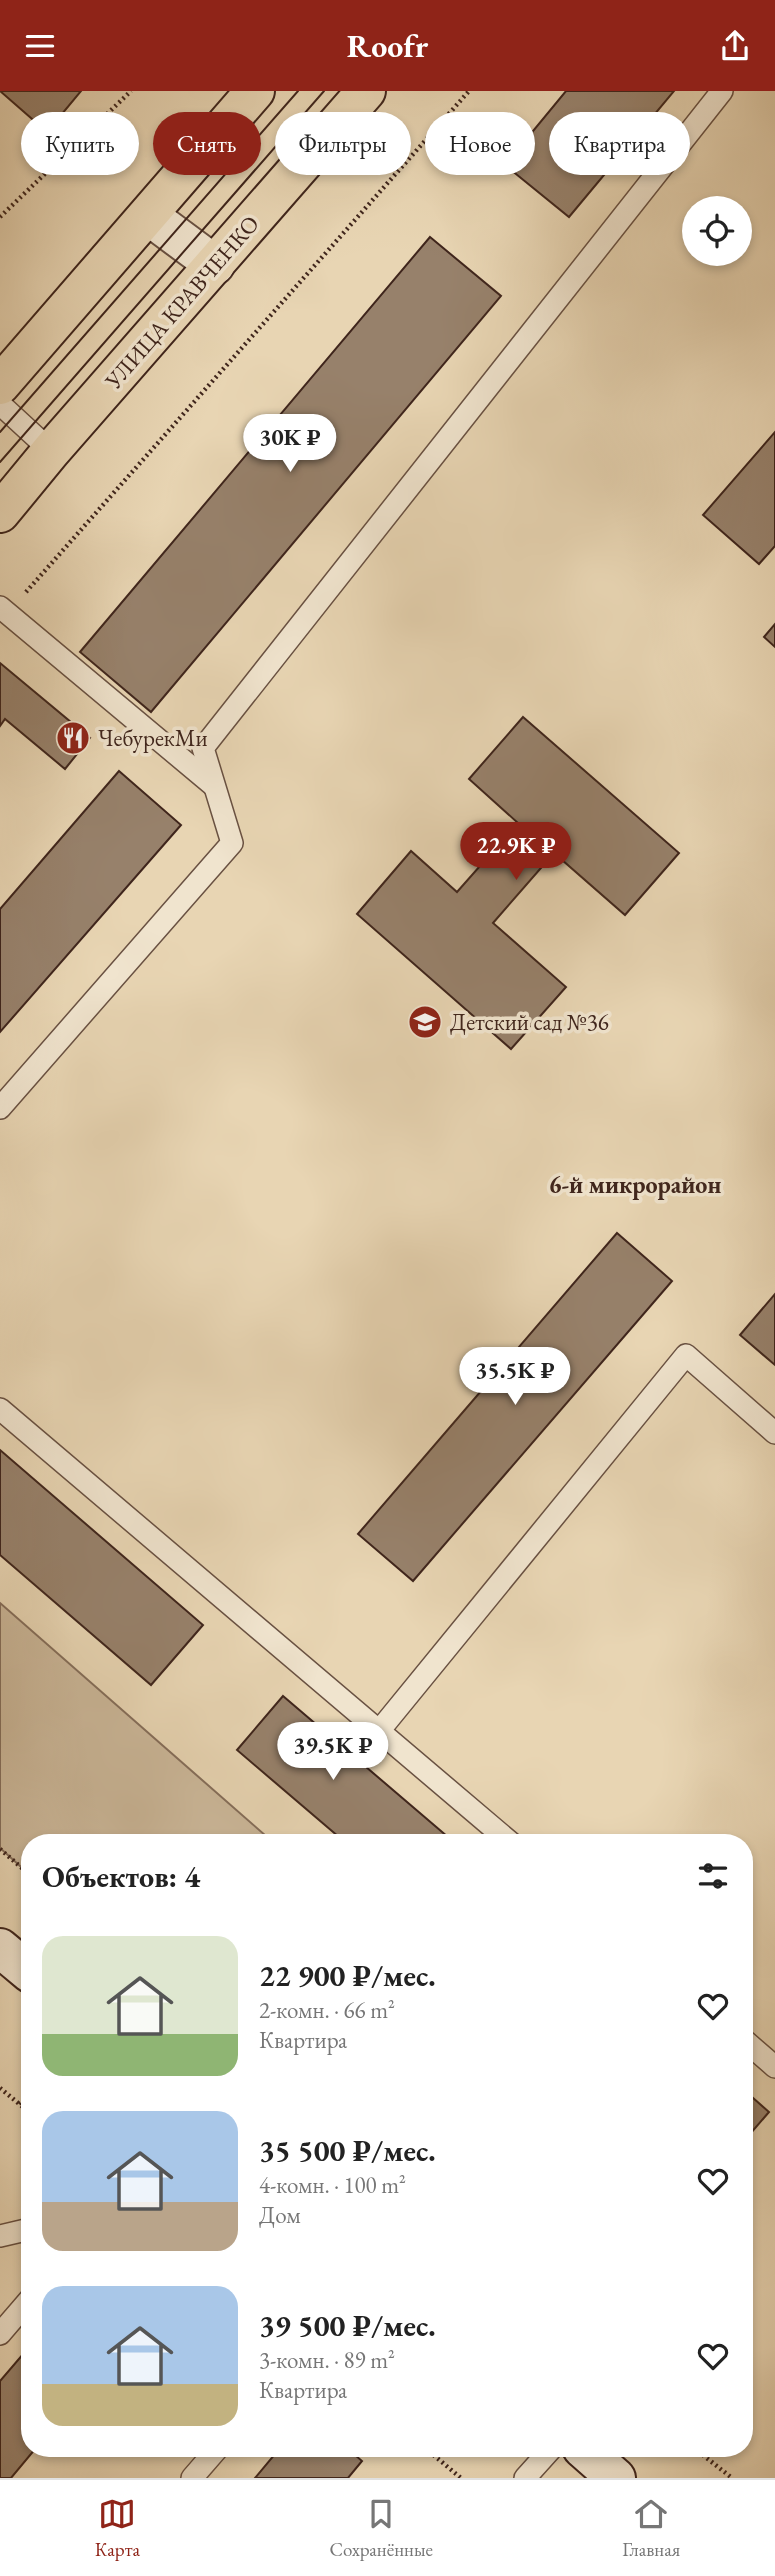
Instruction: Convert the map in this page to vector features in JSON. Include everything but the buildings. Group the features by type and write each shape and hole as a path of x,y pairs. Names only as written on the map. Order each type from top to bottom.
{"main road":[{"path":"0,385 256,91"},
{"name":"УЛИЦА КРАВЧЕНКО","path":"0,513 366,91"},
{"path":"149,216 215,265"},
{"path":"0,1948 21,1966"},
{"path":"592,2457 616,2478"}],"lane":[{"path":"0,1108 232,843 202,748 722,91"},
{"path":"0,404 51,451"},
{"path":"3,610 214,786"},
{"path":"379,1731 686,1355 775,1433"},
{"path":"0,1409 500,1834"},
{"path":"753,2048 775,2067"},
{"path":"0,2236 21,2231"},
{"path":"0,2334 21,2310"},
{"path":"192,2478 210,2457"},
{"path":"525,2478 544,2457"}],"path":[{"path":"0,217 131,91"},
{"path":"3,610 469,91"},
{"path":"0,1849 21,1867"},
{"path":"0,2088 19,2104"},
{"path":"436,2457 461,2478"},
{"path":"705,2457 732,2478"}],"shaded area":[{"path":"0,1603 264,1834 21,1834 21,1867 0,1848"}],"tram line":[{"path":"0,432 298,91"},
{"path":"0,462 324,91"}],"place":[{"name":"ЧебурекМи","path":"73,738"},
{"name":"Детский сад №36","path":"425,1022"}],"district":[{"name":"6-й микрорайон","path":"635,1184"}]}
